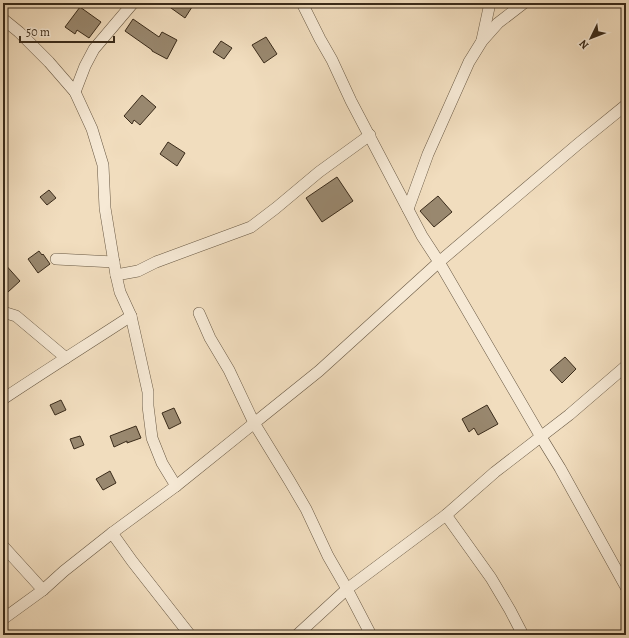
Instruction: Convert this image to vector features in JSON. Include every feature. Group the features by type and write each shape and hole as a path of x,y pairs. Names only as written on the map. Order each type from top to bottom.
{"street":[{"path":"75,92 85,66 94,49 133,3"},
{"path":"302,3 332,60 351,101 422,236 440,262 560,468 626,587"},
{"path":"482,42 490,3"},
{"path":"408,209 428,154 469,62 482,42 498,23 524,3"},
{"path":"3,19 20,32 75,92 92,129 103,165 105,208 116,275 120,292 131,316 148,392 148,406 152,438 162,463 176,486"},
{"path":"3,619 43,590 64,571 112,533 176,486 319,371 440,262 626,105"},
{"path":"116,275 138,271 156,262 251,228 319,172 370,136"},
{"path":"56,259 114,262"},
{"path":"3,312 16,316 66,358"},
{"path":"199,313 210,338 229,370 254,423 303,503 328,556 371,635"},
{"path":"3,399 131,316"},
{"path":"297,635 347,589 446,515 495,472 569,415 626,366"},
{"path":"446,515 491,578 523,635"},
{"path":"112,533 190,635"},
{"path":"3,546 43,590"}],"building":[{"path":"164,3 187,3 192,7 185,18"},
{"path":"80,7 101,22 89,38 77,30 75,34 65,27"},
{"path":"133,19 159,37 162,32 177,40 167,59 152,51 125,31"},
{"path":"266,37 277,54 264,63 252,45"},
{"path":"221,41 232,48 224,59 213,52"},
{"path":"142,95 156,107 140,125 134,120 132,124 124,116"},
{"path":"168,142 185,153 177,166 160,154"},
{"path":"337,177 353,201 322,222 306,198"},
{"path":"49,190 56,198 47,205 40,197"},
{"path":"438,196 452,212 434,227 420,211"},
{"path":"39,251 50,264 38,273 28,259"},
{"path":"3,262 20,281 8,292 3,287"},
{"path":"565,357 576,369 562,383 550,370"},
{"path":"61,400 66,410 55,415 50,405"},
{"path":"487,405 498,424 478,435 474,428 469,432 462,419"},
{"path":"174,408 181,423 169,429 162,413"},
{"path":"136,426 141,438 127,443 127,441 114,447 110,436"},
{"path":"80,436 84,445 74,449 70,439"},
{"path":"110,471 116,483 103,490 96,479"}]}
